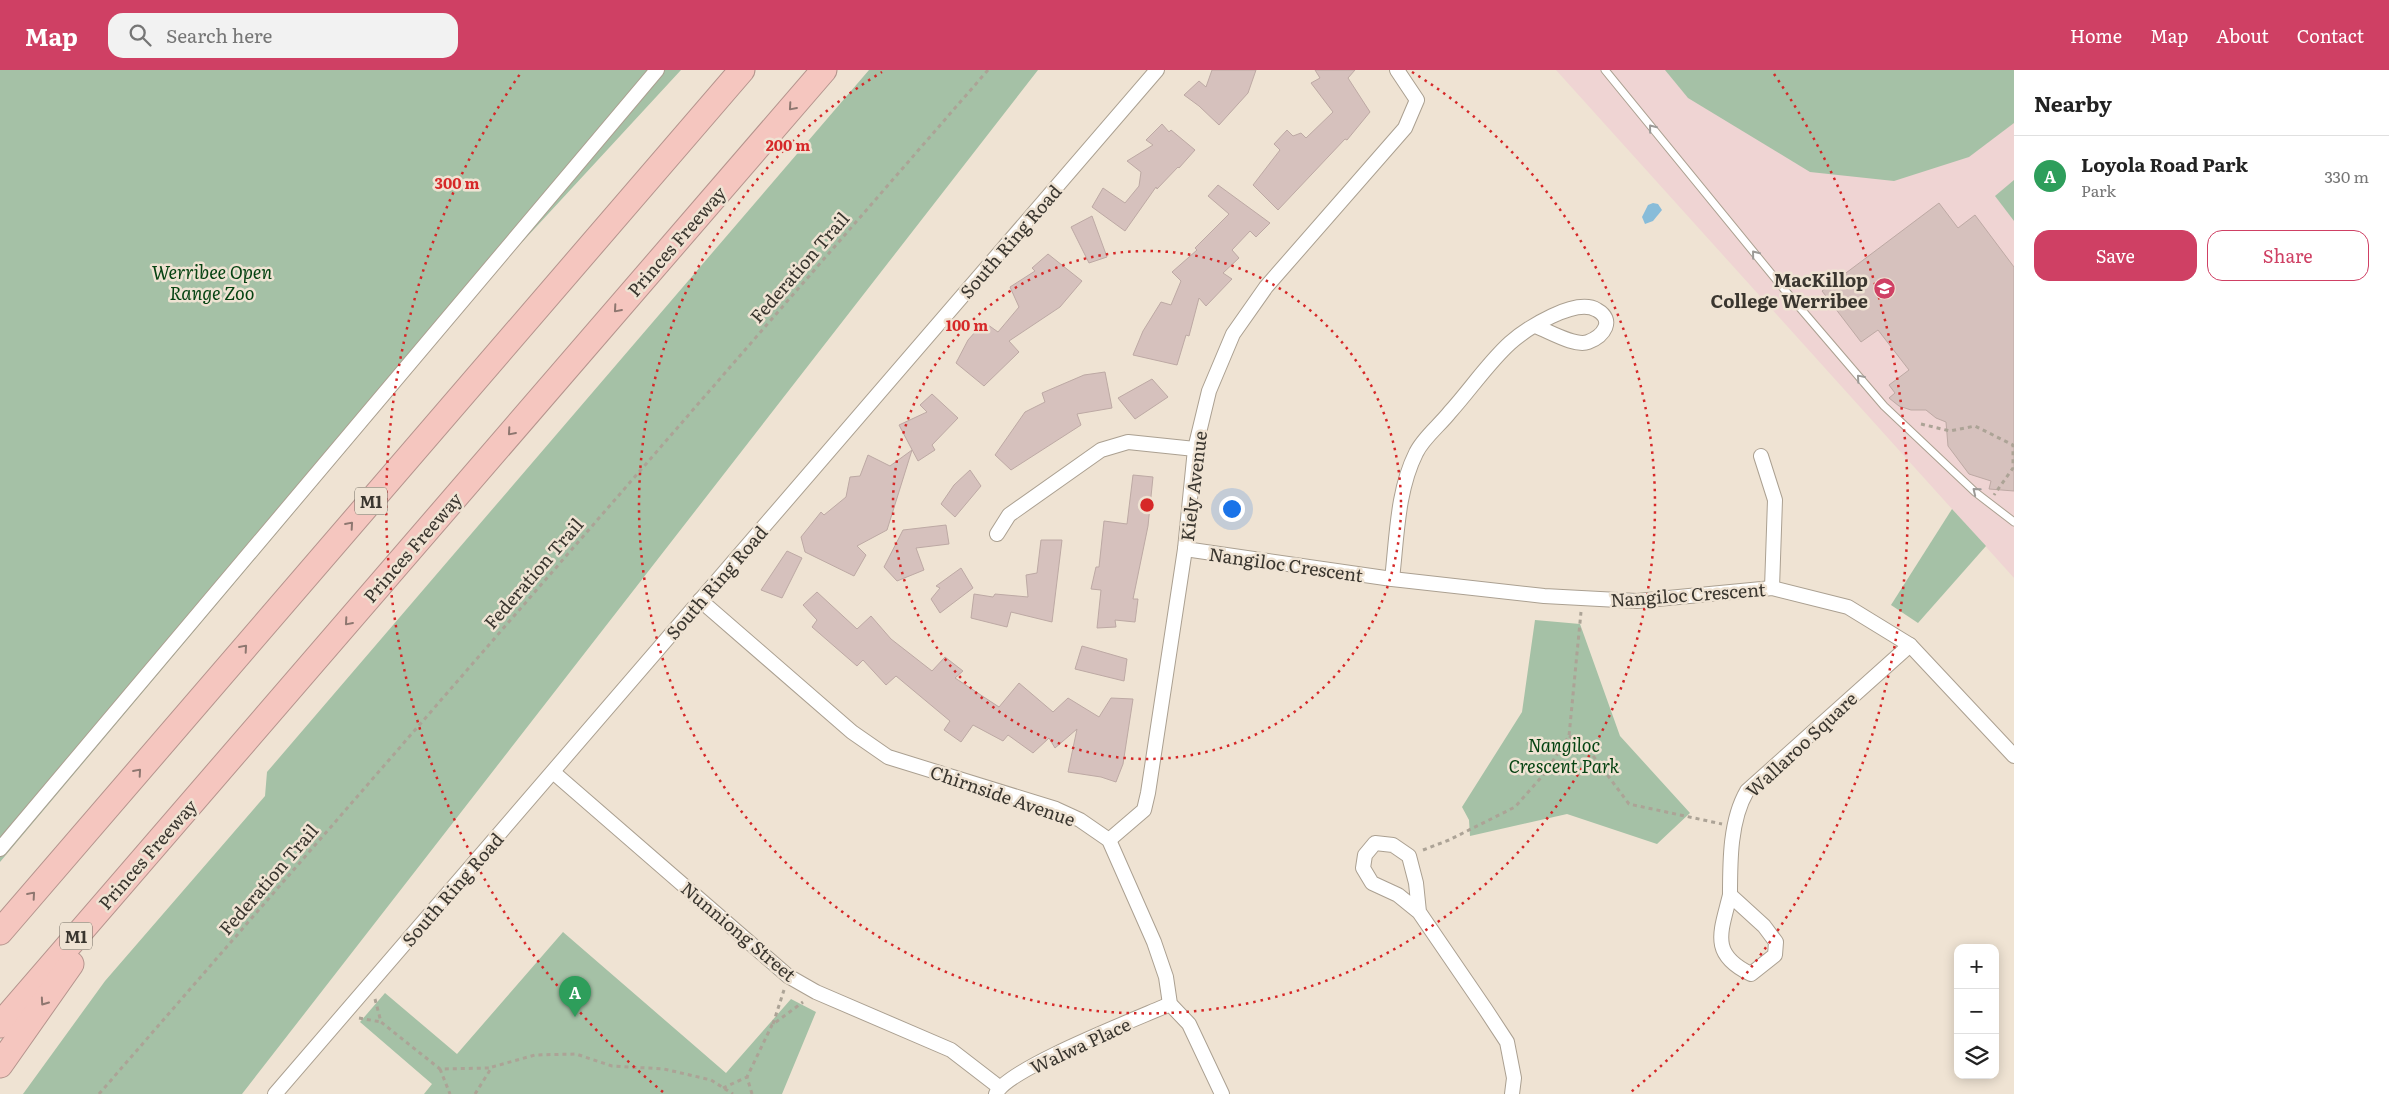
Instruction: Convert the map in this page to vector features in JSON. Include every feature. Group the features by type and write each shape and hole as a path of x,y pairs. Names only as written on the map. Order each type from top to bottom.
{"highway":[{"name":"M1","path":"0,932 742,70"},
{"name":"Princes Freeway","path":"0,1025 824,70"},
{"path":"0,1065 152,848"}],"street":[{"path":"0,849 657,70"},
{"name":"South Ring Road","path":"275,1094 1157,70"},
{"name":"Kiely Avenue","path":"1109,840 1144,810 1185,549 1195,449 1209,391 1234,334 1266,287 1405,128 1417,100 1397,70"},
{"path":"1392,579 1404,487 1417,451 1510,343 1535,326"},
{"path":"997,534 1009,515 1101,450 1128,442 1195,449"},
{"path":"1762,456 1775,500 1772,588"},
{"name":"Nangiloc Crescent","path":"1185,549 1392,579 1582,599 1637,601 1772,588 1848,607 1910,645 2014,756"},
{"name":"Chirnside Avenue","path":"700,600 852,732 888,757 1056,809 1080,820 1109,840"},
{"name":"Wallaroo Square","path":"1730,895 1764,926 1776,942 1775,955 1750,974 1734,966 1724,954 1721,934 1730,895 1730,867 1738,806 1747,791 1910,645"},
{"name":"Nunniong Street","path":"553,772 788,976 816,992 951,1050 997,1091"},
{"path":"1109,840 1154,942 1166,977 1170,1004 1190,1024 1222,1094"},
{"path":"1419,912 1416,883 1410,856 1393,845 1376,842 1365,855 1363,868 1372,883 1398,895 1419,912 1507,1042 1514,1078 1512,1094"},
{"name":"Walwa Place","path":"997,1091 1032,1065 1170,1004"}],"lane":[{"path":"1605,70 1783,288 1884,406 1975,492 2014,522"}],"path":[{"name":"Federation Trail","path":"99,1094 988,70"},
{"path":"1899,420 1950,431 1975,426 2013,445 2013,468 1990,502"},
{"path":"1410,856 1450,840 1515,807 1545,773 1569,736 1582,599"},
{"path":"1569,736 1585,745 1629,804 1735,827"},
{"path":"724,1088 747,1077 772,1025 788,976"},
{"path":"371,982 381,1022 440,1069 450,1094"},
{"path":"772,1025 816,992"},
{"path":"440,1069 492,1068 535,1055 576,1054 612,1066 664,1069 711,1080 733,1094"},
{"path":"474,1094 492,1068"},
{"path":"747,1077 752,1094"}],"shaded area":[{"name":"MacKillop College Werribee","path":"1556,70 2014,70 2014,578 1952,509"}],"green space":[{"name":"Werribee Open Range Zoo","path":"0,70 681,70 512,253 0,862"},
{"path":"869,70 1038,70 242,1094 23,1094 105,981 265,796 267,772"},
{"path":"1665,70 2014,70 2014,123 1969,157 1894,181 1810,172 1688,98"},
{"path":"2014,180 2014,221 1995,196"},
{"path":"1952,509 1986,546 1918,623 1891,605"},
{"name":"Nangiloc Crescent Park","path":"1535,620 1580,624 1620,736 1690,813 1657,844 1567,814 1470,836 1469,820 1462,807 1522,712"},
{"path":"563,932 726,1073 791,999 816,1012 782,1094 424,1094 432,1084 360,1022 385,993 457,1054"}],"water":[{"path":"1658,204 1662,210 1653,221 1645,224 1642,217 1648,205"}],"building":[{"path":"1212,70 1256,70 1248,93 1219,125 1184,95 1199,81 1206,87"},
{"path":"1315,70 1355,70 1348,78 1370,112 1347,140 1345,139 1278,210 1253,185 1280,150 1274,144 1287,130 1293,136 1301,133 1306,138 1333,112 1311,83 1320,78"},
{"path":"1162,124 1169,132 1171,130 1195,150 1157,189 1156,187 1125,231 1092,207 1103,188 1125,203 1139,186 1141,172 1127,161 1153,145 1146,140"},
{"path":"1218,185 1270,223 1256,237 1250,231 1232,250 1239,258 1223,273 1232,279 1206,306 1199,298 1189,336 1186,335 1177,365 1133,355 1143,331 1161,302 1171,305 1181,281 1172,272 1197,250 1195,248 1229,214 1208,196"},
{"path":"1939,203 1958,228 1975,215 2014,267 2014,491 1989,489 1991,481 1969,474 1948,446 1946,422 1936,418 1926,410 1911,410 1899,406 1889,398 1895,393 1889,385 1909,370 1878,330 1861,342 1822,291"},
{"path":"1092,216 1107,257 1089,263 1071,227"},
{"path":"1048,254 1082,281 1060,307 1009,341 1019,352 984,386 956,363 968,340 984,322 998,332 1019,307 1010,287 1035,271 1032,268"},
{"path":"1105,372 1112,408 1077,414 1081,425 1011,470 995,455 1025,412 1045,402 1042,393 1084,375"},
{"path":"1152,379 1168,397 1135,419 1118,398"},
{"path":"932,394 958,418 932,445 935,450 918,461 899,425 927,412 920,405"},
{"path":"912,450 887,530 857,546 866,555 854,576 805,552 801,537 821,512 824,515 846,497 850,477 860,476 868,455 890,466"},
{"path":"970,470 981,486 955,517 941,504 954,485"},
{"path":"1133,475 1153,477 1148,526 1133,599 1138,599 1135,622 1115,620 1116,627 1097,628 1101,590 1091,589 1096,567 1099,567 1104,521 1127,524"},
{"path":"946,525 949,544 916,548 924,570 897,581 884,567 903,530"},
{"path":"1041,540 1062,540 1052,622 1011,612 1007,627 971,618 974,594 993,597 995,594 1028,597 1026,575 1037,573"},
{"path":"787,551 802,558 782,598 761,590"},
{"path":"961,568 973,588 940,613 931,599 940,588 936,586"},
{"path":"817,592 857,629 871,616 891,639 932,671 945,657 963,671 955,678 999,707 1019,683 1053,712 1068,698 1099,717 1111,698 1133,699 1123,764 1116,782 1101,777 1068,772 1077,729 1055,748 1049,738 1033,753 1008,735 1003,741 973,725 961,742 944,730 950,721 896,676 886,685 863,660 857,666 812,627 817,620 803,605"},
{"path":"1082,646 1127,659 1124,681 1075,669"}],"place":[{"name":"MacKillop College Werribee","path":"1884,289"},
{"name":"Loyola Road Park","path":"575,1017"}]}
